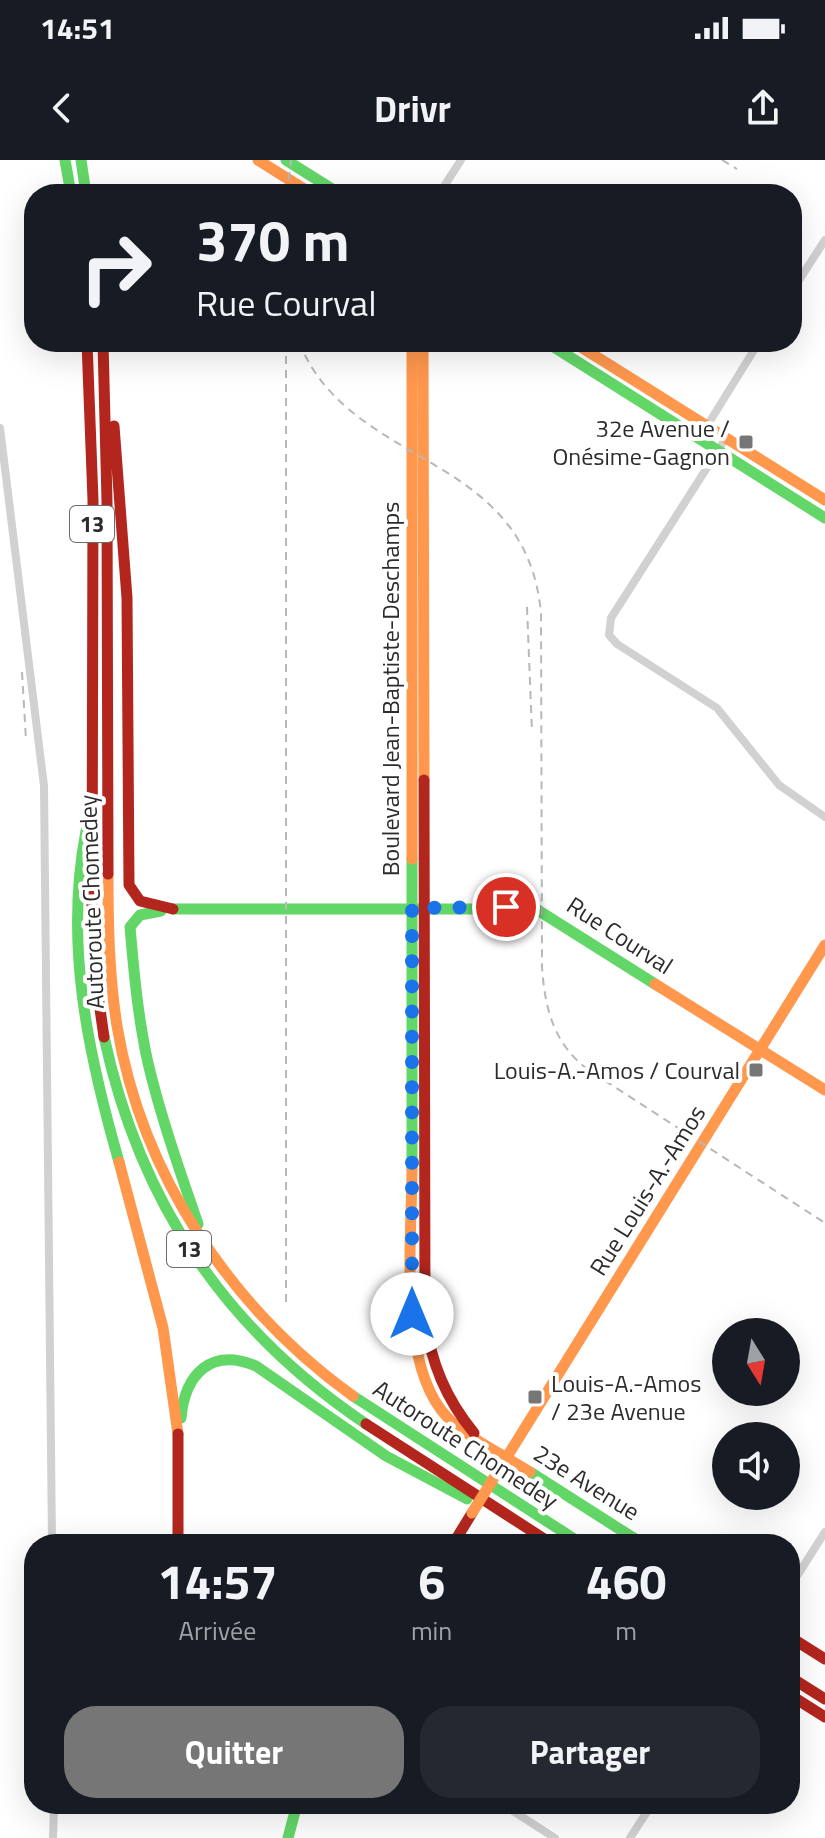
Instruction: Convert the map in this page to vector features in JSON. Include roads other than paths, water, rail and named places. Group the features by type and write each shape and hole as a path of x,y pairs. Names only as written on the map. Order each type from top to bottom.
{"main road":[{"path":"65,160 69,184"},
{"path":"81,160 85,184"},
{"path":"258,160 304,184"},
{"path":"286,160 311,184"},
{"name":"Autoroute Chomedey","path":"87,352 92,458 94,957 103,1034 119,1100 133,1141 157,1195 185,1244 216,1288 251,1329 311,1385 357,1419 536,1534"},
{"name":"Autoroute Chomedey","path":"103,352 108,918 112,990 124,1058 146,1131 171,1188 207,1248 255,1310 317,1370 364,1405 566,1534"},
{"path":"104,352 119,472 128,632 131,727 129,885 131,894 138,902 173,909"},
{"name":"Boulevard Jean-Baptiste-Deschamps","path":"413,352 418,432"},
{"name":"Boulevard Jean-Baptiste-Deschamps","path":"422,352 418,432 418,908 424,1309 427,1338 438,1376 450,1401 483,1442 507,1458"},
{"path":"562,352 825,518"},
{"path":"589,352 825,500"},
{"path":"93,795 78,877 78,960 83,1016 100,1095 160,1311 169,1357 178,1434 178,1534"},
{"path":"173,909 142,914 133,921 130,932 133,968 141,1030 156,1098 207,1248"},
{"name":"Rue Courval","path":"173,909 536,909 825,1090"},
{"name":"Rue Louis-A.-Amos","path":"459,1534 825,945"},
{"path":"178,1434 185,1393 198,1372 208,1364 226,1359 250,1363 398,1463 533,1534"},
{"name":"23e Avenue","path":"507,1458 627,1534"},
{"path":"800,1643 825,1659"},
{"path":"800,1683 825,1699"},
{"path":"800,1701 825,1717"},
{"path":"288,1838 294,1814"}],"street":[{"path":"445,184 461,160"},
{"path":"802,276 825,240"},
{"path":"707,426 753,352"},
{"path":"0,428 44,786 52,1534"},
{"path":"726,438 611,618 609,635 617,644 717,708 779,785 825,817"},
{"path":"800,1571 825,1532"},
{"path":"53,1838 54,1814"},
{"path":"518,1814 555,1838"},
{"path":"630,1838 646,1814"}],"railway":[{"path":"288,184 291,160"},
{"path":"722,160 737,169"},
{"path":"286,352 286,1305"},
{"path":"305,352 323,384 356,415 472,490 504,520 529,560 541,614 542,967 549,1012 560,1038 590,1071 825,1223"},
{"path":"527,607 532,732"},
{"path":"22,672 26,740"}],"place":[{"name":"32e Avenue / Onésime-Gagnon","path":"746,442"},
{"name":"Louis-A.-Amos / Courval","path":"756,1070"},
{"name":"Louis-A.-Amos / 23e Avenue","path":"535,1397"}]}
